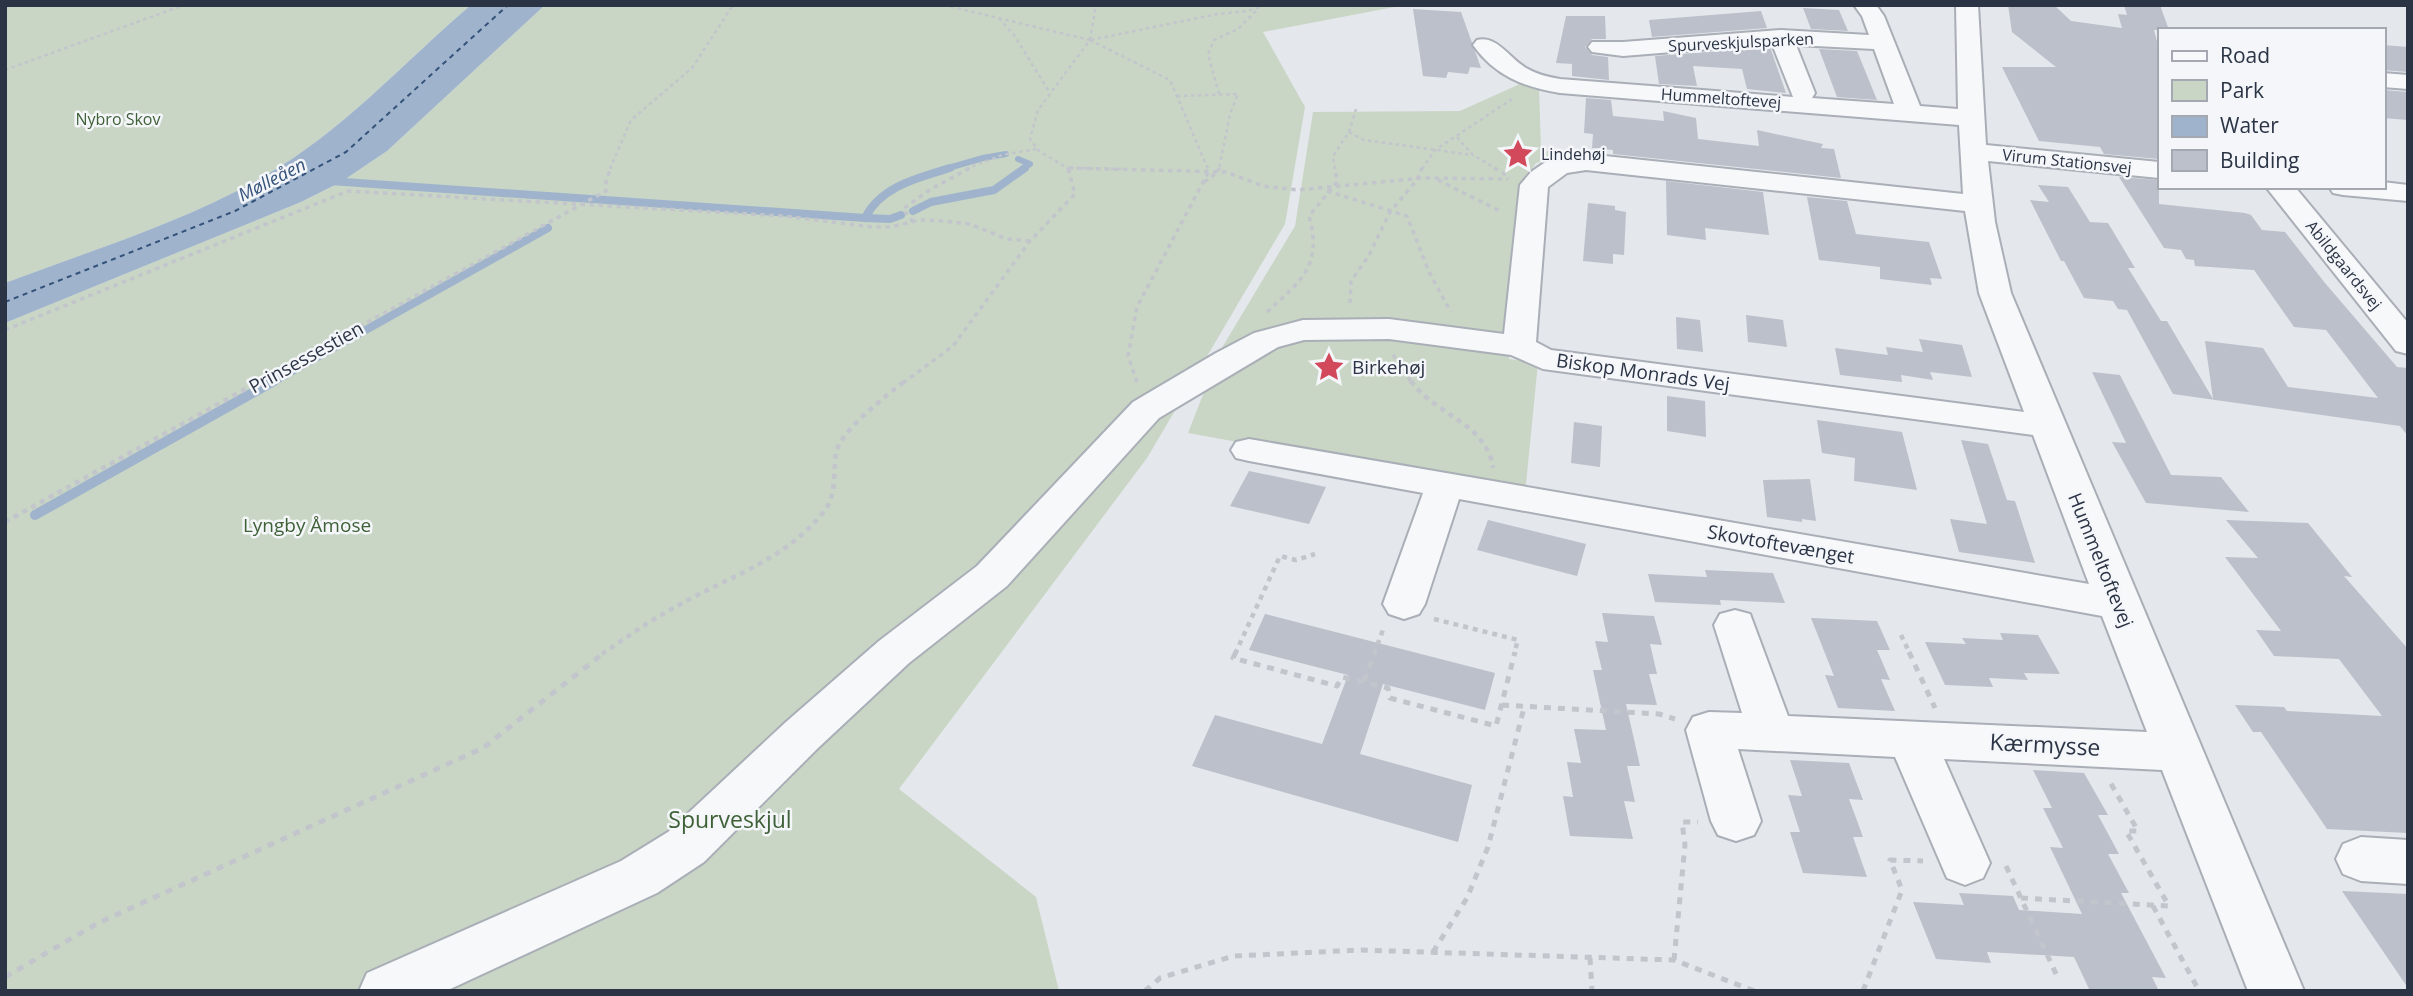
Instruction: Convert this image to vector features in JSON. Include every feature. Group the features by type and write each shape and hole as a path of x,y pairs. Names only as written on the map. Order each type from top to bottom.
{"street":[{"path":"1865,5 1873,16 1910,113"},
{"name":"Hummeltoftevej","path":"1966,5 1977,204 1984,252 1995,293 2276,991"},
{"path":"1781,37 1802,93"},
{"name":"Spurveskjulsparken","path":"1624,79 1611,48 1712,67 1781,37 1883,43"},
{"name":"Hummeltoftevej","path":"1485,45 1509,71 1535,82 1910,113 1973,135"},
{"path":"2385,80 2408,82"},
{"name":"Virum Stationsvej","path":"1973,135 2158,170"},
{"path":"1499,344 1530,230 1529,183 1548,169 1566,163 1586,162 1977,204"},
{"name":"Abildgaardsvej","path":"2282,189 2408,344"},
{"path":"2365,189 2408,193"},
{"name":"Biskop Monrads Vej","path":"387,991 639,877 686,847 802,735 894,652 992,576 1146,410 1266,340 1303,330 1368,328 1499,344 1543,359 2048,426"},
{"name":"Skovtoftevænget","path":"1249,450 2118,604"},
{"path":"1404,604 1445,485"},
{"path":"1735,625 1771,733"},
{"path":"1709,730 1736,821"},
{"name":"Kærmysse","path":"1709,730 2179,752"},
{"path":"1930,740 1965,863"}],"path":[{"path":"5,7 17,5"},
{"path":"5,69 184,5"},
{"name":"Prinsessestien","path":"5,522 606,191 606,180 631,120 692,68 733,5"},
{"path":"945,5 1090,40 1170,80 1209,171 1137,307 1128,356 1146,410"},
{"path":"1096,5 1090,40 1038,110 1030,139 1037,149 1069,168 1226,172 1243,181 1281,189 1330,190 1418,180 1488,177 1529,183"},
{"path":"1219,94 1208,54 1214,40 1238,29 1265,5"},
{"path":"1090,40 1217,14 1258,10"},
{"path":"998,18 1014,31 1035,75 1051,93"},
{"path":"1490,493 1493,459 1485,441 1421,394 1349,301 1351,281 1368,257 1390,212 1418,180 1424,164 1435,150 1535,82"},
{"path":"1177,96 1238,94 1230,114 1218,172 1204,183"},
{"path":"1253,347 1251,338 1265,314 1305,275 1317,247 1309,216 1337,182 1333,156 1349,132 1356,110"},
{"path":"1349,132 1364,139 1473,155"},
{"path":"1457,137 1473,155 1503,175 1529,183"},
{"path":"903,224 912,220 903,209 946,178 1037,149"},
{"path":"5,977 99,923 483,748 603,653 678,605 760,566 799,537 827,508 836,474 836,451 867,409 953,346 1030,241 1075,194 1069,168"},
{"path":"1437,180 1512,217 1530,230"},
{"path":"1330,190 1407,216 1412,222 1418,245 1437,288 1452,314 1499,344"},
{"path":"5,330 348,191 784,216 872,228 919,220 957,223 1007,239 1030,241"},
{"path":"1315,554 1296,560 1280,556 1233,658 1337,686 1342,677 1364,681 1388,688 1391,698 1496,726 1518,640 1413,614 1404,604 1391,608 1364,681"},
{"path":"1900,635 1930,740"},
{"path":"1502,705 1659,715 1709,730"},
{"path":"1433,952 1467,898 1488,847 1524,708"},
{"path":"2021,898 2169,906 2126,831 2138,831 2090,748"},
{"path":"1674,960 1685,845 1682,822 1736,821"},
{"path":"1863,991 1902,890 1890,860 2007,866 2057,976"},
{"path":"2153,905 2197,987"},
{"path":"1144,991 1160,978 1234,956 1361,950 1674,960 1754,991"},
{"path":"1590,958 1592,991"}],"green space":[{"name":"Nybro Skov","path":"5,5 471,5 347,117 266,175 171,221 5,283"},
{"name":"Lyngby Åmose","path":"545,5 1405,5 1263,32 1305,107 1285,224 1147,458 899,789 1036,897 1059,991 5,991 5,323 301,202 341,182 387,151"},
{"path":"1522,83 1539,88 1541,149 1559,155 1536,163 1524,180 1509,359 1538,363 1525,494 1188,433 1220,351 1295,226 1313,112 1460,111"}],"water":[{"name":"Mølleåen","path":"471,5 545,5 387,151 341,182 301,202 5,323 5,283 171,221 266,175 347,117"}],"building":[{"path":"2008,5 2054,5 2071,21 2122,28 2118,14 2127,15 2124,5 2160,5 2168,28 2154,30 2158,45 2158,159 2104,154 2100,147 2039,141 2002,67 2056,67 2012,32"},
{"path":"1803,8 1839,10 1848,31 1811,29"},
{"path":"1413,9 1461,12 1481,68 1470,67 1468,74 1448,72 1446,78 1423,76"},
{"path":"1761,11 1767,28 1652,37 1649,20"},
{"path":"1566,16 1605,16 1606,39 1592,39 1585,47 1592,55 1608,57 1609,80 1572,76 1572,64 1556,63"},
{"path":"2385,45 2408,47 2408,72 2385,70"},
{"path":"1770,47 1786,93 1747,89 1742,69 1693,66 1697,86 1659,84 1655,56"},
{"path":"1819,49 1857,51 1877,100 1837,97"},
{"path":"2385,90 2408,92 2408,120 2385,118"},
{"path":"1586,98 1611,100 1613,116 1664,121 1663,111 1696,118 1698,139 1759,146 1757,130 1823,144 1821,148 1834,149 1841,178 1613,154 1613,150 1592,148 1593,134 1584,133"},
{"path":"2119,177 2158,180 2159,204 2245,213 2251,215 2262,230 2285,232 2397,367 2408,368 2408,436 2400,426 2173,394 2127,310 2118,309 2113,301 2084,298 2064,261 2061,261 2030,200 2049,202 2038,185 2068,187 2090,222 2108,223 2135,268 2128,268 2161,321 2167,321 2213,399 2205,341 2263,348 2288,387 2378,398 2326,330 2294,327 2254,270 2195,266 2194,260 2186,259 2181,250 2164,248"},
{"path":"1666,181 1763,192 1769,235 1705,228 1706,240 1667,235"},
{"path":"1807,197 1847,201 1856,234 1929,242 1942,279 1930,278 1932,285 1880,279 1880,267 1819,260"},
{"path":"1588,203 1615,206 1615,210 1626,212 1624,255 1613,254 1613,264 1583,261"},
{"path":"1746,315 1783,320 1787,347 1748,342"},
{"path":"1676,317 1700,320 1703,352 1677,349"},
{"path":"1919,339 1962,345 1972,377 1930,372 1933,380 1901,375 1902,382 1840,375 1835,348 1888,355 1886,347 1923,352"},
{"path":"2092,372 2120,375 2171,475 2221,477 2249,512 2146,503 2112,442 2126,443"},
{"path":"1667,396 1705,401 1706,437 1667,431"},
{"path":"1817,420 1902,432 1917,490 1854,481 1855,458 1822,453"},
{"path":"1574,422 1602,426 1600,467 1571,463"},
{"path":"1961,440 1988,444 2007,500 2015,501 2035,563 1959,552 1950,519 1987,524"},
{"path":"1249,471 1326,487 1309,524 1230,506"},
{"path":"1810,479 1816,521 1802,519 1802,522 1767,517 1763,480"},
{"path":"1488,520 1586,544 1577,576 1477,550"},
{"path":"2226,520 2308,523 2352,577 2344,576 2408,649 2408,833 2327,829 2261,732 2253,732 2235,705 2284,707 2287,711 2382,716 2339,659 2274,656 2256,630 2281,631 2225,557 2258,558"},
{"path":"1705,570 1773,573 1785,603 1720,600 1721,605 1655,602 1648,574 1707,577"},
{"path":"1602,613 1654,616 1662,645 1650,644 1657,674 1649,674 1657,705 1626,704 1640,766 1627,766 1635,802 1624,801 1633,839 1570,836 1563,796 1573,797 1567,762 1581,763 1574,729 1606,730 1593,670 1602,670 1595,641 1608,642"},
{"path":"1265,614 1495,673 1485,710 1383,684 1360,754 1472,785 1458,842 1192,766 1215,715 1322,744 1348,675 1249,650"},
{"path":"1811,618 1877,621 1890,650 1877,650 1890,680 1881,679 1895,711 1838,708 1825,675 1834,676"},
{"path":"2000,633 2038,635 2060,674 2024,673 2028,680 1989,678 1993,687 1945,685 1925,642 1966,644 1962,638 2003,640"},
{"path":"1790,760 1849,763 1863,800 1849,799 1863,837 1853,837 1867,877 1803,873 1790,832 1800,832 1788,795 1802,796"},
{"path":"2033,770 2084,773 2108,815 2098,815 2119,854 2108,854 2129,893 2121,893 2166,978 2152,977 2159,991 2090,991 2074,957 1987,952 1991,963 1936,959 1913,902 1964,905 1959,893 2013,896 2019,910 2082,914 2050,847 2063,848 2043,808 2052,808"},
{"path":"2342,891 2408,894 2408,988"}],"waterway":[{"path":"945,169 1006,154"},
{"path":"1018,159 1030,164 1022,169"},
{"path":"865,218 872,207 890,191 950,168"},
{"path":"913,211 931,202 994,190 1025,168"},
{"path":"330,181 865,218"},
{"path":"865,218 890,219 901,215"},
{"path":"271,383 548,228"},
{"path":"35,515 274,381"}],"ferry route":[{"path":"5,302 235,211 346,152 508,5"}],"place":[{"name":"Lindehøj","path":"1518,154"},
{"name":"Birkehøj","path":"1329,367"}],"park label":[{"name":"Spurveskjul","path":"730,820"}]}
